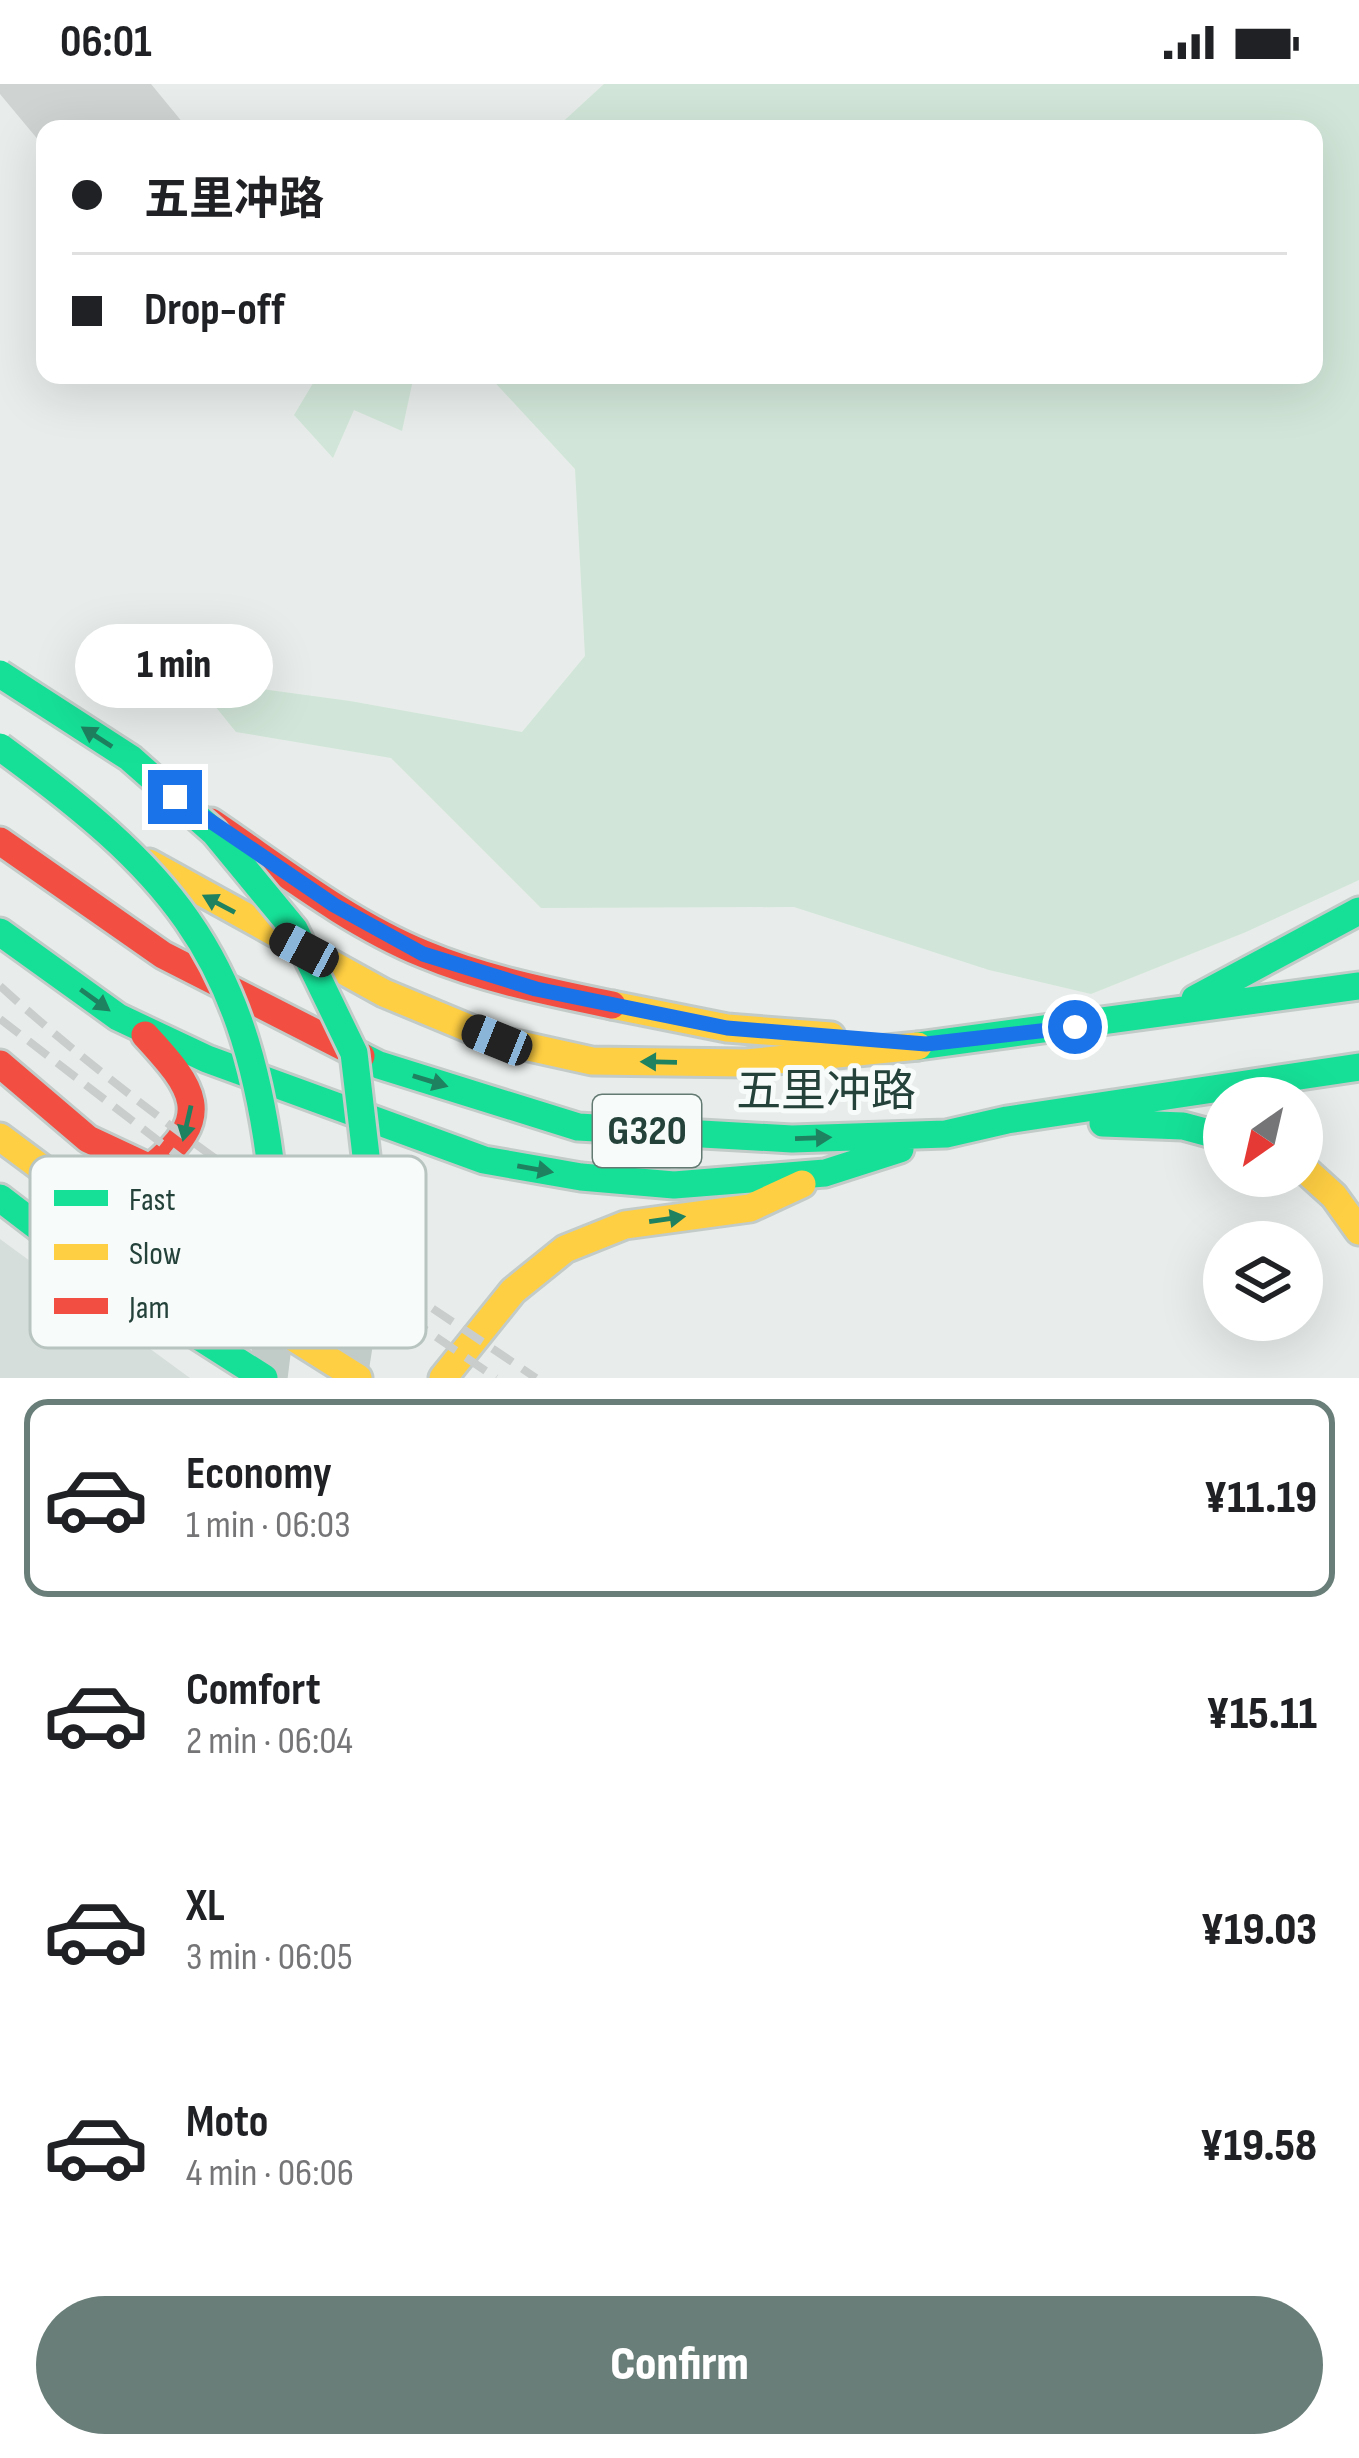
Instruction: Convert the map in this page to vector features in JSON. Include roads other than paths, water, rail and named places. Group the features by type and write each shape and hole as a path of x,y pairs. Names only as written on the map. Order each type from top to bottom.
{"main road":[{"path":"0,674 130,758 175,797 214,832 294,929 354,1053 367,1156"},
{"path":"0,747 148,872 200,934 235,1005 263,1105 270,1156"},
{"name":"五里冲路","path":"0,767 186,887 383,993 497,1040 592,1060 746,1063 982,1040 1359,986"},
{"path":"175,797 334,905 423,954 536,989 727,1028 926,1044"},
{"name":"五里冲路","path":"0,841 163,955 379,1065 578,1127 792,1139 946,1134 1007,1120 1359,1067"},
{"path":"1167,1013 1359,910"},
{"path":"0,932 118,1018 206,1059 484,1160 581,1177 674,1185 826,1173"},
{"path":"136,1026 169,1060 190,1092 194,1112 181,1148 169,1156"},
{"path":"0,1064 114,1156"},
{"path":"1007,1120 1184,1126 1203,1131"},
{"path":"443,1378 513,1291 565,1249 625,1225 750,1208 826,1173 946,1134"},
{"path":"0,1137 30,1159"},
{"path":"1323,1186 1359,1231"},
{"path":"0,1198 30,1221"},
{"path":"218,1348 265,1378"},
{"path":"310,1348 358,1378"}],"tunnel":[{"path":"268,1378 272,1348"},
{"path":"348,1378 353,1348"}],"railway":[{"path":"0,986 213,1156"},
{"path":"0,1019 178,1156"},
{"path":"426,1304 536,1378"},
{"path":"426,1330 496,1378"}]}
